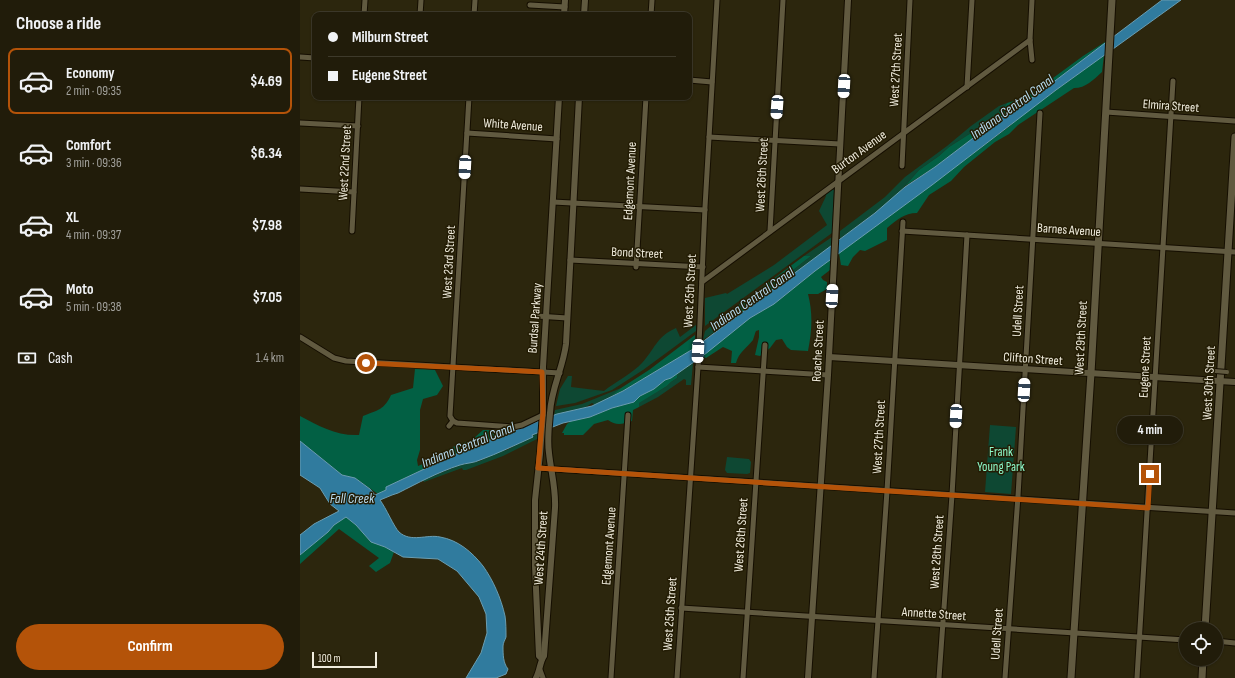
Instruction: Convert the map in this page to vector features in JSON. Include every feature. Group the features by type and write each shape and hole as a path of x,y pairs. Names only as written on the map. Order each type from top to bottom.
{"main road":[{"name":"West 29th Street","path":"1071,678 1091,373 1112,0"},
{"name":"West 30th Street","path":"1205,622 1221,381 1232,252 1235,137"},
{"path":"1202,678 1203,666"}],"street":[{"path":"364,12 365,0"},
{"path":"420,12 421,0"},
{"path":"474,12 475,0"},
{"path":"564,12 565,0"},
{"path":"584,12 585,0"},
{"path":"651,12 652,0"},
{"name":"West 25th Street","path":"677,678 698,366 717,0"},
{"name":"West 26th Street","path":"770,231 783,0"},
{"name":"Roache Street","path":"808,678 828,375 848,0"},
{"name":"West 27th Street","path":"902,166 910,0"},
{"path":"967,87 972,0"},
{"path":"1032,0 1030,40 1032,60"},
{"path":"530,5 565,7"},
{"name":"Burton Avenue","path":"702,282 1030,40"},
{"path":"300,57 312,58"},
{"path":"692,80 712,82"},
{"name":"Eugene Street","path":"1137,678 1173,81"},
{"name":"West 22nd Street","path":"352,231 360,100"},
{"name":"West 23rd Street","path":"469,100 450,416 451,423 513,427 543,417"},
{"name":"Burdsal Parkway","path":"542,659 539,656 535,558 535,494 543,417 542,372 559,100"},
{"path":"300,338 334,358 345,361 560,373 565,350 579,100"},
{"name":"Edgemont Avenue","path":"636,265 646,100"},
{"name":"Elmira Street","path":"1106,112 1235,121"},
{"name":"Udell Street","path":"1005,678 1018,499 1040,113"},
{"path":"300,123 358,126"},
{"name":"White Avenue","path":"467,133 557,139"},
{"path":"709,137 840,144"},
{"path":"300,189 354,192"},
{"path":"553,202 705,210"},
{"name":"West 27th Street","path":"874,678 887,491 902,222"},
{"name":"Barnes Avenue","path":"902,231 1232,252"},
{"name":"West 28th Street","path":"940,678 967,235"},
{"name":"Bond Street","path":"570,260 703,268"},
{"path":"537,316 567,318"},
{"name":"West 26th Street","path":"743,678 765,345"},
{"name":"Clifton Street","path":"829,357 1235,382"},
{"path":"698,366 828,375"},
{"path":"1215,371 1227,372"},
{"name":"West 24th Street","path":"536,678 544,656 555,508 555,492 548,436 553,394 560,373"},
{"name":"Edgemont Avenue","path":"611,678 628,416"},
{"path":"538,468 1235,513"},
{"name":"Annette Street","path":"681,608 1179,640"},
{"path":"1223,642 1235,643"},
{"path":"540,670 543,678"}],"green space":[{"path":"1105,42 1105,44 1035,96 1014,107 935,167 905,186 919,170 949,147 982,126 1004,108 1007,103 1021,99 1034,92 1083,56"},
{"path":"1104,55 1102,72 1092,81 1082,87 1074,88 1018,125 1009,134 995,142 964,167 951,181 929,195 917,213 904,216 887,228 887,240 865,251 860,250 853,257 848,266 841,265 839,253"},
{"path":"1007,103 1004,108 982,126 949,147 919,170 892,200 840,239 840,231 885,197 905,177 971,126 999,106"},
{"path":"831,189 834,190 832,233 705,326 705,298 727,294 774,265 827,225 819,211 826,196 825,194"},
{"path":"832,237 831,246 778,285 779,281 811,256 804,256"},
{"path":"804,256 811,256 779,281 778,285 739,315 730,316 723,321 725,315"},
{"path":"830,259 830,270 821,277 827,282 827,289 818,294 808,294 811,308 811,322 808,351 791,350 782,339 776,340 770,348 760,356 755,355 759,330 756,331 753,340 741,353 736,363 731,363 732,351 723,347 706,358 702,356 750,318 774,304"},
{"path":"724,315 723,320 730,316 739,315 703,340 705,331"},
{"path":"696,325 696,331 643,370 612,390 575,403 556,406 560,389 568,376 572,376 571,387 604,391 638,366 664,335 676,328 680,337"},
{"path":"695,335 695,347 693,349 623,391 611,396 649,370"},
{"path":"693,363 691,385 686,385 686,380 684,379 658,397 639,407 638,403 667,386 677,378 678,373"},
{"path":"415,369 435,370 443,386 437,395 423,399 420,410 420,450 417,460 418,466 435,459 455,446 472,440 483,430 509,430 509,433 469,448 386,487 386,490 378,494 355,478 342,475 300,441 300,416 321,427 335,432 359,435 363,416 383,407 391,395 413,388"},
{"path":"678,373 677,378 667,386 639,403 639,407 633,410 632,421 620,424 608,420 594,424 583,435 564,435 564,433 562,433 567,424 571,421 590,417 612,408 634,402 640,396 654,389 665,380"},
{"path":"621,388 613,396 592,406 594,404 592,403 586,407 554,416 555,410 582,404"},
{"name":"Frank Young Park","path":"990,425 1016,427 1011,494 985,492"},
{"path":"537,433 537,439 503,456 466,470 463,470 462,468 424,482 423,480 460,465 480,461 500,451 507,450"},
{"path":"727,457 749,459 751,462 750,473 727,473 725,470"},
{"path":"346,517 356,525 371,542 394,552 390,563 376,572 369,566 379,558 339,529 300,564 300,555 328,532 334,525"}],"water":[{"name":"Fall Creek","path":"1162,0 1181,0 1056,90 932,185 815,271 774,304 750,318 704,355 671,378 665,380 654,389 640,396 634,402 612,408 590,417 563,423 532,435 533,437 494,455 444,471 380,500 399,532 414,538 435,536 453,541 469,551 483,566 496,590 505,616 506,637 503,644 503,655 506,667 508,669 506,674 496,678 466,678 481,653 487,633 486,614 479,597 457,571 438,559 403,557 385,547 371,542 356,525 346,517 334,525 328,532 300,555 300,535 314,524 339,511 330,504 320,488 300,475 300,441 342,475 355,478 370,489 375,495 386,490 386,487 469,448 557,414 592,406 623,391 693,349 875,213 905,187 935,167 1014,107 1035,96"}],"route":[{"path":"366,363 542,372 543,412 538,468 1148,508 1150,474"}],"water label":[{"name":"Indiana Central Canal","path":"1012,107"},
{"name":"Indiana Central Canal","path":"752,299"},
{"name":"Indiana Central Canal","path":"468,445"}]}
